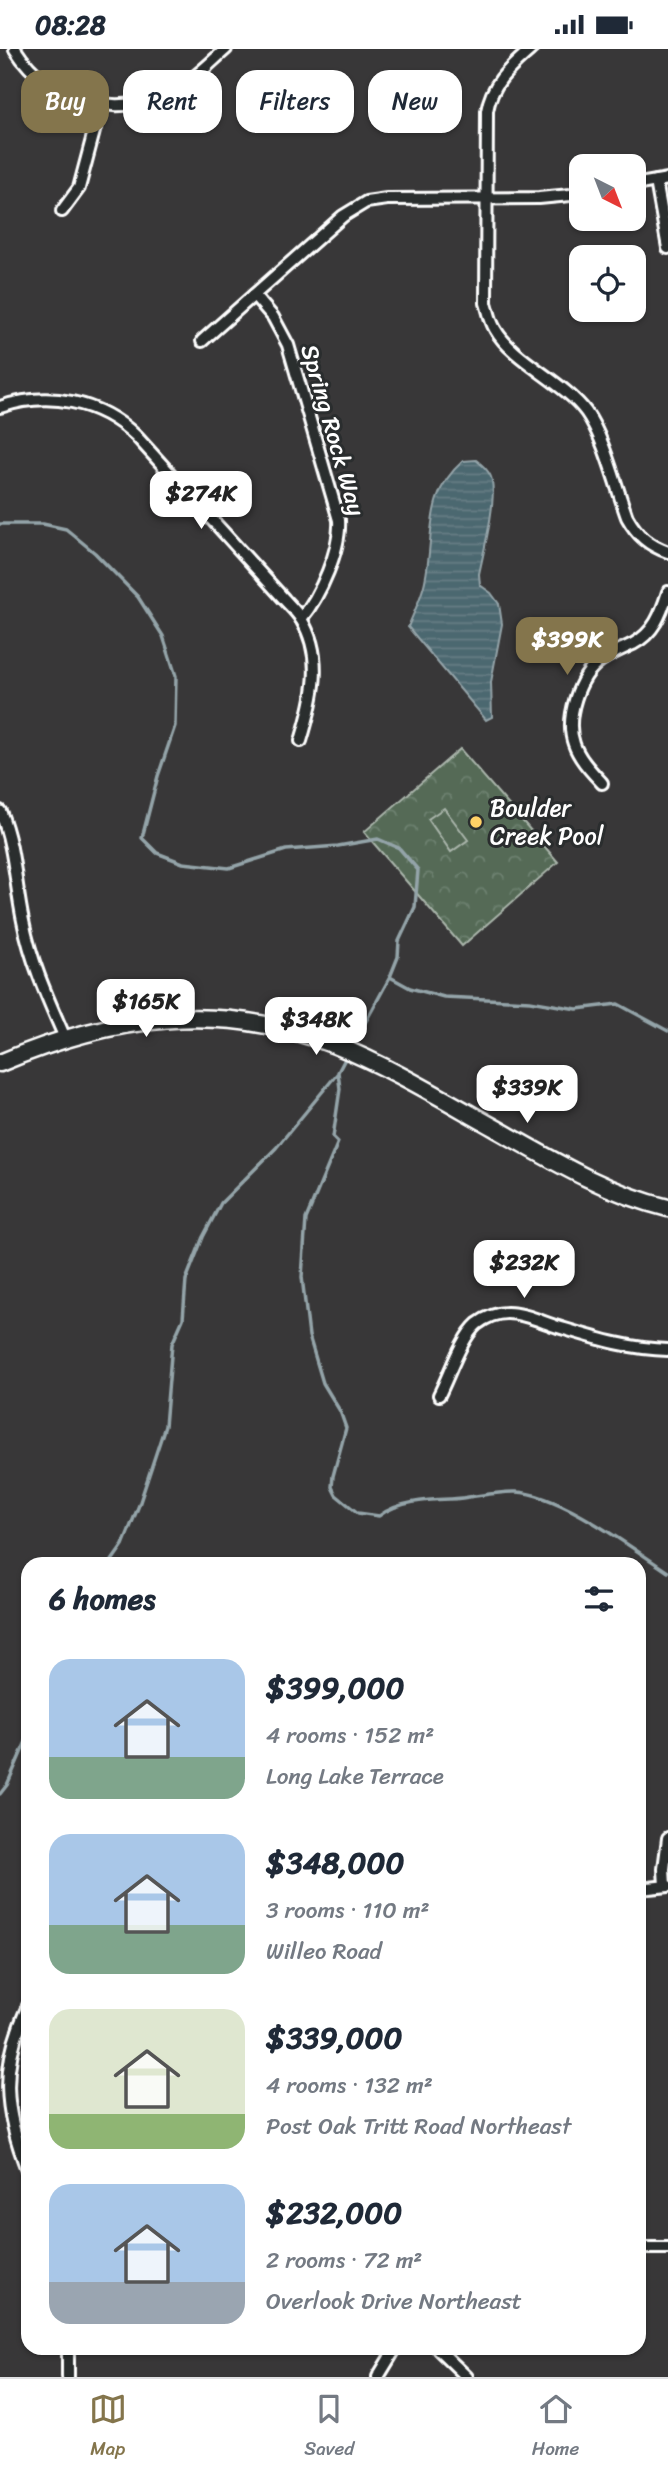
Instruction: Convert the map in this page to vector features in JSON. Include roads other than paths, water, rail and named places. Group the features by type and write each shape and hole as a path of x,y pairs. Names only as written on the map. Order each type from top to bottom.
{"street":[{"path":"15,49 31,70"},
{"path":"109,104 147,101 165,95 193,78 226,49"},
{"path":"531,49 497,82 487,111 486,303 493,327 508,345 585,411 595,429 627,517 634,529 644,540 668,552"},
{"path":"62,211 79,188 94,133"},
{"path":"646,183 668,179"},
{"path":"656,181 668,248"},
{"path":"202,341 342,216 366,202 387,199 539,198 569,195"},
{"name":"Spring Rock Way","path":"254,295 273,317 288,345 340,520 338,545 313,601 301,619"},
{"path":"0,407 54,399 91,407 115,419 136,436 301,619 311,643 316,678 301,741"},
{"path":"602,783 579,754 572,736 571,726 580,687 598,662 646,635 656,624 668,593"},
{"path":"0,811 11,842 30,953 65,1038"},
{"path":"0,1063 65,1038 132,1022 169,1018 242,1020 293,1031 378,1065 586,1178 625,1195 668,1208"},
{"path":"439,1395 475,1326 504,1312 610,1343 668,1350"},
{"path":"646,1888 666,1886 664,1869 668,1838"},
{"path":"21,2015 6,2044 0,2090 6,2116 21,2154"},
{"path":"646,2248 668,2248"},
{"path":"68,2355 68,2377"},
{"path":"378,2377 391,2355"},
{"path":"444,2355 467,2377"}],"water":[{"path":"476,460 490,475 493,491 479,574 480,585 491,593 499,604 502,624 491,682 492,717 486,720 408,627 424,587 436,502 450,474 463,461"}],"waterway":[{"path":"0,524 43,524 66,529 95,553 138,597 163,636 176,676 175,726 158,776 142,838 157,853 183,863 229,868 286,850 338,846 378,839 399,848 418,870 415,907 399,941 398,957 352,1047"},
{"path":"390,977 410,988 444,997 530,1001 577,1009 618,1004 668,1031"},
{"path":"346,1057 338,1072 340,1089 333,1137 338,1142 306,1219 302,1277 309,1336 323,1383 340,1411 346,1428 333,1476 332,1487 336,1495 358,1513 379,1516 395,1507 423,1501 508,1492 534,1495 595,1523 646,1557"},
{"path":"115,1557 123,1545 139,1505 165,1426 172,1344 183,1319 186,1280 203,1237 221,1203 276,1148 337,1074"},
{"path":"646,1557 668,1572"},
{"path":"0,1794 7,1785 21,1753"}],"place":[{"name":"Boulder Creek Pool","path":"476,822"}]}
